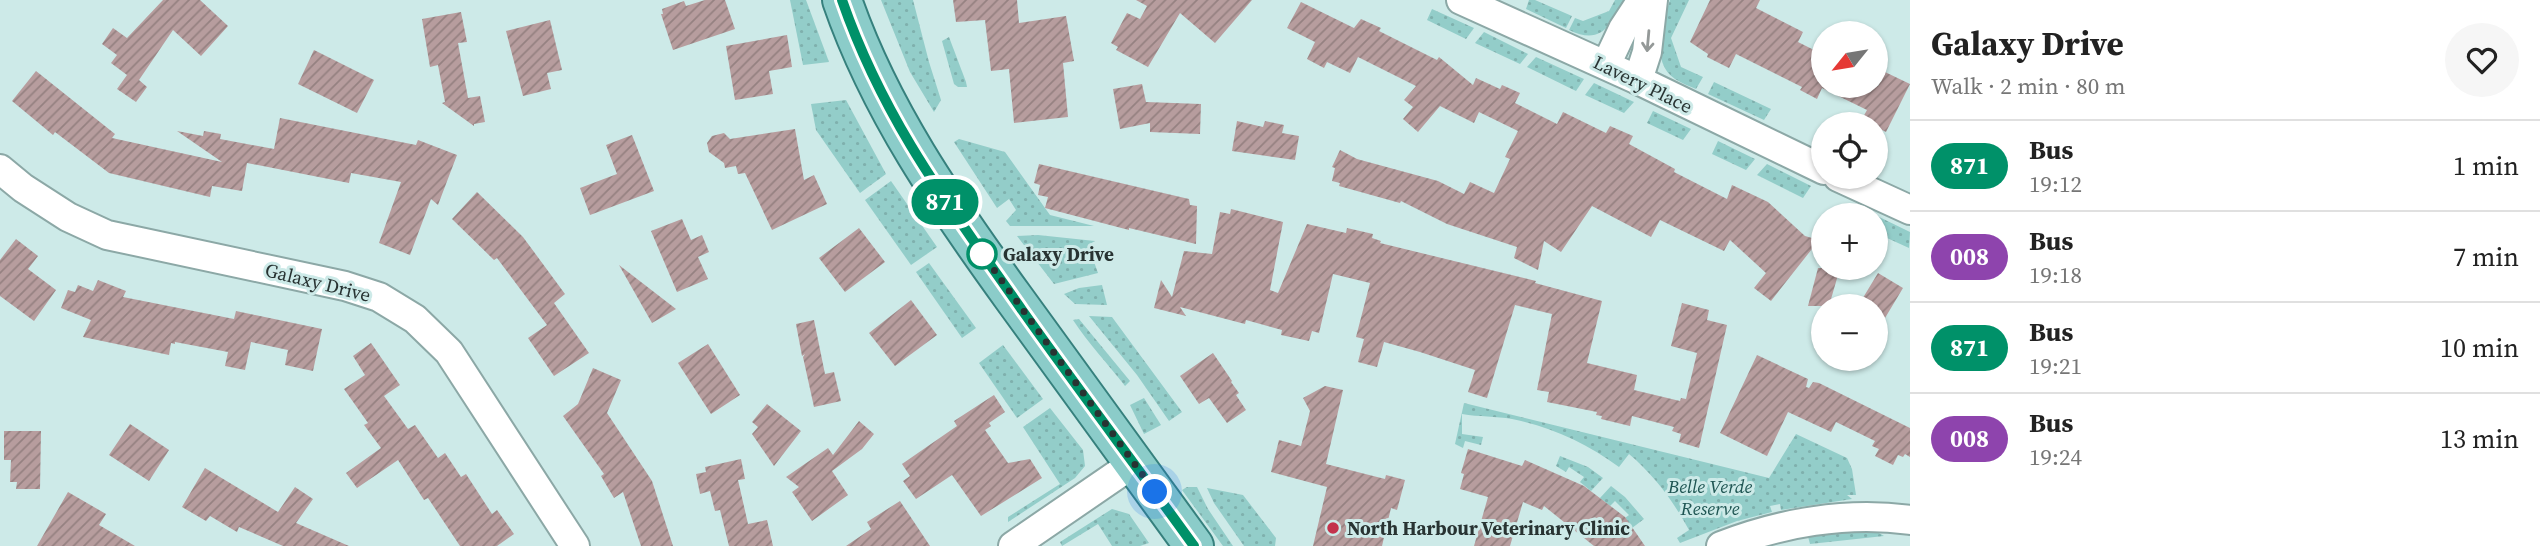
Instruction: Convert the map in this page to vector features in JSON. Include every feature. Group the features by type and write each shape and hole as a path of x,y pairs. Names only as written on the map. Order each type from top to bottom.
{"main road":[{"path":"842,0 866,64 916,158 965,231 1194,546"}],"street":[{"name":"Lavery Place","path":"1461,0 1606,65 1811,164"},
{"path":"1606,65 1623,29 1642,0"},
{"path":"1638,80 1647,52 1653,0"},
{"name":"Galaxy Drive","path":"0,169 23,188 68,217 107,235 345,286 379,297 415,318 449,352 575,546"},
{"path":"1863,189 1910,211"},
{"path":"1013,546 1134,463"},
{"path":"1721,546 1764,532 1819,521 1863,516 1910,520"}],"green space":[{"path":"790,0 806,0 829,62 803,65"},
{"path":"881,0 913,0 941,100 934,112 910,72"},
{"path":"1529,0 1572,16 1566,28 1526,9"},
{"path":"1615,0 1625,0 1610,24 1598,34 1580,34 1569,30 1575,18 1583,21 1609,11"},
{"path":"1670,0 1689,0 1671,38 1681,67 1703,77 1696,89 1667,72 1660,53 1661,31"},
{"path":"1432,9 1474,28 1466,39 1427,20"},
{"path":"1484,32 1528,54 1520,64 1475,43"},
{"path":"949,37 967,87 954,84 942,41"},
{"path":"1536,57 1584,79 1576,91 1527,67"},
{"path":"1714,82 1771,109 1764,120 1708,94"},
{"path":"1594,83 1634,102 1624,113 1585,95"},
{"path":"846,100 886,174 860,193 816,130 811,104"},
{"path":"1653,111 1691,129 1683,140 1647,123"},
{"path":"959,139 1005,152 1050,215 1094,226 1010,226 1006,221 1016,210 1009,199 997,208 954,142"},
{"path":"1718,141 1755,159 1746,170 1712,154"},
{"path":"1767,164 1811,186 1803,198 1757,175"},
{"path":"891,181 937,247 911,265 865,200"},
{"path":"1888,221 1910,232 1909,248 1888,238"},
{"path":"1038,235 1095,241 1088,245 1098,273 1054,284 1017,236"},
{"path":"929,263 976,328 962,338 916,272"},
{"path":"1102,285 1107,305 1075,304 1064,294 1079,288"},
{"path":"1089,316 1112,317 1182,412 1169,421 1137,375"},
{"path":"1079,319 1130,381 1125,386 1073,320"},
{"path":"1003,345 1043,399 1017,418 979,363"},
{"path":"1144,398 1161,425 1144,434 1130,405"},
{"name":"Belle Verde Reserve","path":"1464,403 1769,478 1796,434 1847,458 1852,469 1856,495 1847,495 1852,499 1781,510 1780,504 1770,506 1772,512 1737,521 1680,543 1677,538 1689,530 1683,519 1655,480 1629,454 1619,467 1581,443 1541,426 1512,419 1462,414 1462,434 1483,437 1481,445 1465,441 1463,448 1455,444"},
{"path":"1050,408 1083,450 1085,466 1075,478 1008,522 1008,517 1060,484 1023,427"},
{"path":"1560,456 1588,467 1603,478 1591,491 1580,482 1584,477 1569,467 1566,472 1556,466"},
{"path":"1611,486 1625,497 1644,519 1632,528 1625,518 1629,515 1615,501 1610,506 1600,498"},
{"path":"1197,487 1233,546 1223,546 1182,490"},
{"path":"1207,488 1243,495 1276,538 1275,546 1244,546 1214,503"},
{"path":"1112,509 1129,514 1149,543 1140,546 1112,546 1098,524 1062,546 1060,542"},
{"path":"1869,527 1884,536 1810,544 1807,533"}],"building":[{"path":"163,0 200,0 228,26 201,56 173,30 139,80 147,87 136,102 117,89 127,75 111,63 117,55 102,44 113,28 127,38"},
{"path":"705,0 725,0 735,29 673,50 661,14 662,9 684,1 686,6"},
{"path":"953,0 1017,0 1019,23 1066,16 1074,61 1063,63 1068,117 1014,123 1009,69 991,71 985,20 956,22"},
{"path":"1136,0 1252,0 1215,43 1180,13 1148,67 1116,50 1118,47 1111,43 1127,13 1140,19 1147,6"},
{"path":"1710,0 1760,0 1756,8 1803,32 1798,42 1811,48 1811,96 1800,90 1802,87 1736,54 1729,68 1707,57 1708,54 1690,42"},
{"path":"1301,2 1354,28 1361,19 1437,60 1439,57 1473,85 1476,78 1500,89 1502,85 1520,93 1515,103 1557,124 1563,112 1606,133 1610,126 1633,136 1629,144 1675,169 1674,172 1727,199 1732,185 1768,202 1805,236 1811,238 1811,250 1771,301 1754,288 1766,273 1730,240 1724,251 1660,220 1651,237 1592,206 1561,252 1544,241 1538,270 1514,258 1517,247 1447,224 1401,201 1400,203 1339,186 1340,183 1332,181 1335,168 1332,167 1340,150 1357,159 1438,181 1464,194 1470,182 1494,193 1510,159 1505,157 1518,131 1479,112 1474,123 1440,106 1418,132 1403,119 1413,107 1404,100 1416,86 1358,57 1350,73 1327,62 1324,68 1307,59 1315,42 1287,28"},
{"path":"461,12 467,42 458,43 468,98 480,96 485,122 474,126 442,103 445,102 438,65 430,67 422,19"},
{"path":"550,20 562,70 547,73 551,89 523,96 506,31"},
{"path":"787,35 792,67 769,71 773,94 735,100 726,46"},
{"path":"314,50 374,80 357,113 298,84"},
{"path":"36,71 115,134 112,138 222,162 177,131 203,136 204,131 221,134 220,139 274,149 280,118 416,145 418,140 457,155 438,205 431,199 410,255 379,243 401,182 351,173 349,183 247,163 242,191 212,186 210,197 109,173 55,132 53,135 12,101"},
{"path":"1888,73 1910,84 1888,128 1888,112 1866,112 1867,110 1842,98 1888,98"},
{"path":"1142,84 1146,102 1201,104 1200,134 1150,132 1150,123 1120,129 1113,89"},
{"path":"1237,121 1263,127 1265,121 1284,125 1282,133 1299,136 1295,160 1232,151"},
{"path":"795,129 804,180 814,175 827,204 772,230 745,173 738,174 736,166 725,168 724,163 709,152 707,143 712,136 724,133 730,139"},
{"path":"632,135 654,191 590,215 580,188 617,174 606,145"},
{"path":"1039,164 1189,199 1190,205 1197,206 1196,244 1045,208 1048,197 1038,195 1040,185 1034,183"},
{"path":"477,192 523,237 565,294 554,303 589,353 554,376 528,338 547,325 497,258 494,260 452,219"},
{"path":"1231,209 1283,222 1270,290 1278,293 1307,224 1346,233 1347,228 1373,234 1372,238 1381,241 1380,243 1536,281 1535,283 1602,301 1587,363 1637,375 1634,390 1680,401 1681,398 1686,399 1697,353 1671,346 1682,303 1709,310 1707,320 1727,325 1699,448 1679,442 1681,434 1672,431 1674,427 1632,416 1630,426 1601,419 1602,416 1596,415 1597,412 1547,402 1549,392 1537,390 1552,314 1515,305 1487,398 1468,392 1475,370 1420,352 1384,342 1377,367 1358,362 1364,339 1356,337 1370,283 1333,274 1319,333 1312,331 1309,341 1281,335 1282,330 1246,320 1245,324 1180,307 1186,316 1154,308 1161,280 1172,297 1184,251 1212,254 1220,212 1230,214"},
{"path":"682,219 691,240 702,235 709,252 698,257 708,279 677,292 651,231"},
{"path":"859,228 885,262 845,292 819,258"},
{"path":"16,239 38,256 28,269 56,290 34,321 0,296 0,260"},
{"path":"619,265 676,309 652,323"},
{"path":"1888,279 1903,288 1888,313 1888,294 1865,294 1874,280"},
{"path":"98,280 126,291 123,297 234,319 236,311 322,329 313,371 285,365 288,350 251,342 245,370 225,366 228,352 175,342 171,343 169,355 83,337 91,320 61,308 68,290 75,292 78,285 93,291"},
{"path":"1815,280 1837,280 1832,294 1811,294"},
{"path":"911,300 937,335 895,366 869,333"},
{"path":"814,320 825,374 834,372 841,401 814,407 803,357 805,354 802,356 796,324"},
{"path":"371,343 400,385 384,396 408,429 415,425 438,458 445,453 461,477 466,474 492,514 497,510 514,534 497,546 460,546 428,498 424,500 398,460 357,488 346,473 381,448 364,425 368,423 344,389 365,375 353,356"},
{"path":"708,344 740,395 711,414 678,363"},
{"path":"1213,353 1239,393 1236,395 1246,410 1227,423 1209,398 1199,404 1180,376"},
{"path":"1757,355 1808,379 1806,387 1809,388 1813,382 1819,383 1910,428 1910,457 1905,454 1903,457 1898,455 1893,465 1875,456 1879,449 1872,446 1875,441 1836,422 1831,432 1788,412 1767,456 1720,433"},
{"path":"593,368 621,380 607,413 652,481 673,546 641,546 623,492 614,498 601,476 604,474 563,416 578,404"},
{"path":"1325,386 1343,390 1326,464 1385,479 1386,475 1405,480 1397,510 1391,508 1382,546 1313,546 1327,487 1271,472 1279,440 1301,446 1310,411 1303,398"},
{"path":"994,395 1005,412 989,423 991,426 985,430 1008,463 1030,459 1042,478 981,516 952,475 916,499 903,481 910,476 902,464 957,426 954,421"},
{"path":"767,404 801,431 774,466 752,434 758,427 752,422"},
{"path":"859,421 874,434 862,449 832,471 848,495 812,521 792,492 799,487 786,477 828,448 833,455"},
{"path":"130,424 169,450 149,481 109,455"},
{"path":"4,431 41,431 40,489 16,489 17,482 10,482 11,460 4,460"},
{"path":"1468,449 1522,466 1525,460 1584,486 1625,517 1645,546 1594,546 1544,506 1542,510 1523,502 1510,546 1474,546 1488,497 1460,489 1464,474 1461,473"},
{"path":"741,459 745,479 738,480 748,524 767,520 773,546 729,546 720,510 715,511 710,491 700,494 696,474 706,472 705,467"},
{"path":"205,468 278,512 295,487 313,499 296,523 349,546 283,546 239,527 237,532 210,516 206,521 182,507"},
{"path":"68,492 106,514 99,525 135,546 37,546"},
{"path":"900,501 930,546 846,546 871,529 867,522"}],"bus line":[{"name":"871","path":"842,0 866,64 916,158 965,231 1194,546"}],"place":[{"name":"Galaxy Drive","path":"982,254"},
{"name":"North Harbour Veterinary Clinic","path":"1333,528"}],"route":[{"path":"982,254 981,252 1155,492"}]}
